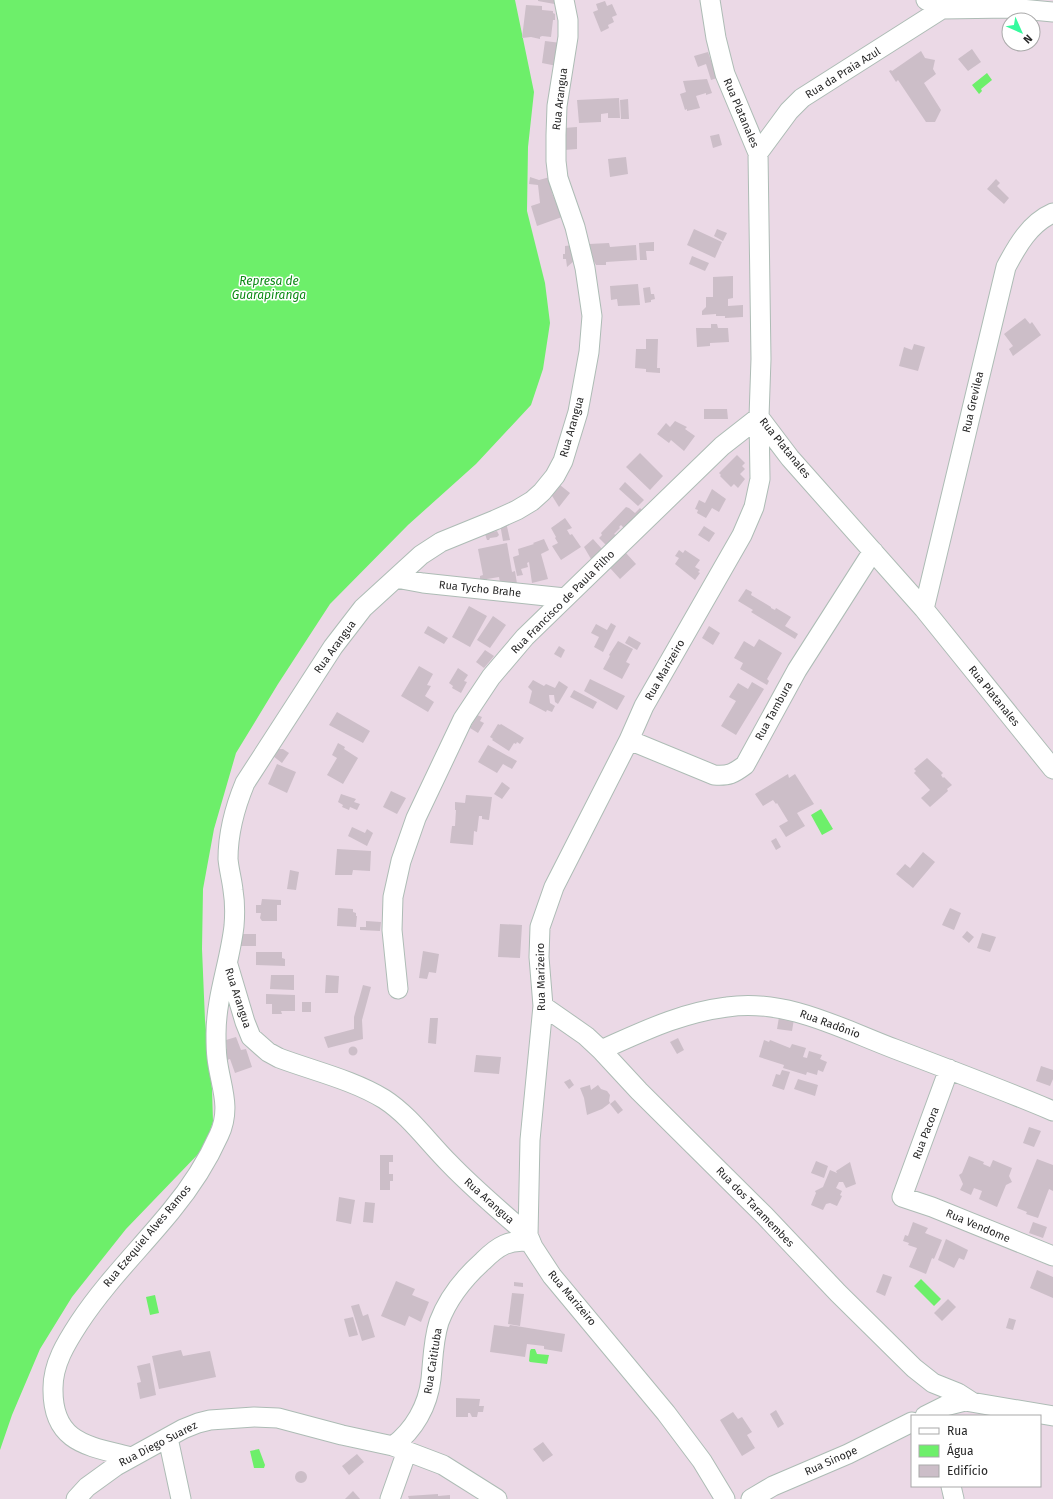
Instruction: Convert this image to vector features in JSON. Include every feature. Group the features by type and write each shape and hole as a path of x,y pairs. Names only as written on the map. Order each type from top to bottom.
{"street":[{"name":"Rua Arangua","path":"530,1238 479,1193 399,1111 385,1100 365,1088 279,1058 258,1045 251,1037 227,963 234,928 235,909 228,860 235,807 245,783 333,647 363,608 421,555 441,542 517,510 532,501 542,492 555,476 563,461 578,412 589,352 592,316 585,268 575,227 558,178 556,161 557,106 568,37 568,20 564,0"},
{"name":"Rua Platanales","path":"710,0 716,38 725,74 758,152 761,359 758,417 790,458 924,609 1053,769"},
{"name":"Rua da Praia Azul","path":"758,152 802,98 946,4"},
{"path":"946,4 1010,8 1052,8"},
{"name":"Rua Grevilea","path":"924,609 1006,267 1017,246 1029,231 1046,216 1053,213"},
{"name":"Rua Francisco de Paula Filho","path":"398,989 392,930 393,897 401,861 416,818 463,719 492,677 525,637 722,446 758,417"},
{"name":"Rua Marizeiro","path":"725,1499 702,1461 666,1413 552,1276 530,1238 530,1146 543,1006 539,956 540,927 554,887 629,740 644,706 742,535 754,507 760,479 758,417"},
{"name":"Rua Tambura","path":"629,740 714,775 724,776 732,774 744,765 797,670 874,551"},
{"name":"Rua Tycho Brahe","path":"396,578 423,583 565,598"},
{"name":"Rua Ezequiel Alves Ramos","path":"131,1457 80,1442 69,1435 60,1425 54,1408 53,1387 57,1363 67,1342 110,1280 172,1210 195,1179 220,1133 226,1109 225,1095 217,1058 216,1033 217,1014 227,963"},
{"name":"Rua Radônio","path":"602,1050 656,1025 691,1014 728,1006 758,1005 802,1013 984,1082 1053,1111"},
{"name":"Rua dos Taramembes","path":"543,1006 580,1032 602,1050 639,1091 760,1211 838,1293 914,1368 933,1383 958,1393 972,1402"},
{"name":"Rua Pacora","path":"902,1196 949,1069"},
{"name":"Rua Vendome","path":"902,1196 938,1209 1053,1256"},
{"name":"Rua Caitituba","path":"400,1449 425,1405 431,1380 439,1323 454,1292 476,1267 498,1248 506,1243 530,1238"},
{"path":"934,1414 958,1402 972,1402 1053,1416"},
{"name":"Rua Diego Suarez","path":"76,1499 87,1487 116,1466 183,1429 210,1420 238,1417 273,1417 400,1449 443,1465 497,1499"},
{"name":"Rua Sinope","path":"751,1499 772,1486 848,1454 911,1422"},
{"path":"168,1438 181,1499"},
{"path":"390,1499 400,1449"},
{"path":"951,1487 954,1499"}],"water":[{"name":"Represa de Guarapiranga","path":"0,0 515,0 534,92 528,147 527,211 545,283 550,323 543,369 531,405 476,464 408,525 330,604 278,684 236,753 214,829 203,889 202,949 205,1020 212,1089 213,1122 204,1148 126,1229 72,1297 40,1349 12,1415 0,1450"},
{"path":"987,73 992,80 981,89 982,91 979,94 972,85"},
{"path":"821,809 833,829 822,835 811,815"},
{"path":"921,1279 941,1299 934,1306 914,1286"},
{"path":"155,1295 159,1313 150,1315 146,1297"},
{"path":"531,1349 535,1349 537,1354 549,1355 547,1364 530,1362"},
{"path":"259,1449 265,1465 264,1468 254,1468 250,1451"}],"building":[{"path":"559,0 560,5 538,1"},
{"path":"605,1 607,6 612,4 617,15 612,17 614,22 608,25 609,28 601,32 593,12 598,10 596,4"},
{"path":"526,5 542,6 542,10 553,11 555,14 555,20 553,20 551,37 542,36 540,39 531,37 522,38"},
{"path":"545,41 561,43 557,66 542,63"},
{"path":"972,49 981,62 968,71 958,59"},
{"path":"921,51 925,58 935,60 933,69 936,74 924,83 941,110 935,122 926,122 898,80 896,82 889,71 892,71"},
{"path":"708,52 717,78 711,80 706,64 698,67 694,56"},
{"path":"707,79 712,93 696,96 700,108 687,111 687,109 685,110 680,94 686,92 683,81"},
{"path":"619,98 620,118 608,118 608,113 601,114 601,122 579,123 577,100"},
{"path":"628,99 629,119 621,119 620,100"},
{"path":"577,127 577,149 564,150 564,128"},
{"path":"719,134 722,145 713,148 710,136"},
{"path":"626,157 628,174 610,177 608,159"},
{"path":"530,177 539,180 550,177 552,193 562,217 537,226 531,206 540,203 538,185 529,184"},
{"path":"996,179 1000,183 997,186 1009,198 1004,204 987,189"},
{"path":"694,229 722,242 715,258 687,245"},
{"path":"717,229 727,233 723,241 714,236"},
{"path":"654,242 654,251 646,251 647,260 640,260 639,243"},
{"path":"609,243 610,247 636,245 637,260 606,262 606,265 596,265 590,254 589,244"},
{"path":"573,245 574,261 567,267 566,259 563,259 563,254 565,254 565,246"},
{"path":"692,256 709,263 705,271 689,264"},
{"path":"733,276 733,298 728,299 728,306 743,305 743,317 725,318 725,316 716,316 716,314 702,315 702,311 706,307 706,297 713,297 713,277"},
{"path":"638,284 640,305 618,306 617,299 611,300 610,286"},
{"path":"650,287 651,294 654,294 655,299 651,300 651,302 645,303 643,288"},
{"path":"1025,318 1030,324 1032,322 1041,335 1013,356 1009,349 1013,346 1004,334"},
{"path":"711,324 717,324 718,328 728,328 729,342 710,343 710,346 697,347 696,328 711,328"},
{"path":"646,339 658,339 657,368 660,368 660,373 646,372 646,369 635,368 636,349 646,349"},
{"path":"914,344 925,347 918,371 899,366 904,347 912,350"},
{"path":"704,409 727,409 728,419 704,419"},
{"path":"675,421 687,427 685,429 695,436 684,451 671,440 669,443 657,434 666,423 670,427"},
{"path":"640,453 663,476 650,490 626,467"},
{"path":"737,455 745,463 742,466 745,469 740,474 745,479 738,488 734,484 731,487 719,473"},
{"path":"555,481 570,493 559,507 549,491"},
{"path":"625,482 644,500 638,506 619,489"},
{"path":"712,489 726,499 719,512 712,508 706,518 697,513 698,510 695,509 699,500 705,503"},
{"path":"626,507 635,513 640,508 642,510 624,528 621,525 614,534 616,535 606,545 599,538 602,535 601,533"},
{"path":"565,518 572,528 567,530 570,535 572,534 581,547 561,560 552,546 558,543 551,528"},
{"path":"506,522 510,540 503,541 500,524"},
{"path":"704,526 715,533 709,542 698,535"},
{"path":"497,531 499,535 497,537 487,540 485,534"},
{"path":"544,539 549,550 541,554 548,579 532,583 529,562 527,563 528,567 521,569 523,575 517,576 513,557 519,555 518,549"},
{"path":"593,539 602,549 591,559 584,547"},
{"path":"507,543 512,572 515,571 517,584 500,583 499,577 487,579 487,581 480,581 480,576 483,575 478,549"},
{"path":"679,550 683,553 685,550 700,560 695,567 700,570 698,572 700,573 695,580 675,564 679,558 675,556"},
{"path":"626,553 636,564 620,579 610,568"},
{"path":"746,589 752,592 751,595 771,608 775,610 776,608 791,617 785,626 798,634 795,639 751,612 753,610 738,601"},
{"path":"469,606 487,616 470,647 452,637"},
{"path":"493,616 506,625 490,648 477,640"},
{"path":"611,623 616,626 603,652 594,647 599,637 591,633 596,624 607,630"},
{"path":"428,626 448,638 444,644 424,633"},
{"path":"709,626 720,633 713,645 702,638"},
{"path":"629,636 641,643 637,650 625,643"},
{"path":"759,639 782,653 767,679 769,681 767,685 740,669 743,663 734,658 744,641 754,647"},
{"path":"618,641 633,649 626,662 630,664 622,679 603,669 610,656 609,655"},
{"path":"559,646 565,650 561,658 554,654"},
{"path":"485,650 494,656 484,668 476,662"},
{"path":"419,666 433,674 427,685 431,686 425,696 434,702 428,712 401,696"},
{"path":"458,668 468,675 464,681 467,682 461,693 452,688 453,686 449,683"},
{"path":"590,679 625,696 617,710 584,691"},
{"path":"533,680 544,686 546,684 555,688 559,681 568,687 558,704 555,702 554,695 549,695 550,703 555,706 552,712 547,710 546,712 529,703 532,691 528,687"},
{"path":"752,682 764,689 736,735 721,726 736,701 729,697 738,683 748,689"},
{"path":"574,690 597,702 593,709 570,697"},
{"path":"337,712 370,731 363,743 329,725"},
{"path":"477,715 482,717 480,721 484,723 478,733 470,728"},
{"path":"498,724 501,724 524,738 520,744 517,742 516,744 514,743 509,751 492,740 493,739 490,737"},
{"path":"338,743 358,758 343,784 327,775 337,758 332,755"},
{"path":"488,745 517,761 512,769 503,764 497,773 478,762"},
{"path":"278,749 283,749 289,753 282,763 273,756"},
{"path":"927,758 943,773 941,775 943,778 944,777 952,785 947,789 948,791 930,807 921,798 930,790 914,773 916,771 914,769"},
{"path":"277,764 296,772 287,793 268,784"},
{"path":"788,774 789,778 795,774 814,804 797,813 805,826 786,837 779,826 788,821 777,803 776,804 773,800 763,806 755,794"},
{"path":"502,782 510,788 502,799 494,794"},
{"path":"391,791 406,798 397,814 383,807"},
{"path":"341,794 356,799 354,802 360,804 357,810 350,807 349,810 342,807 343,805 338,802"},
{"path":"466,795 492,797 489,820 482,819 482,816 479,816 477,832 474,831 473,845 450,843 452,826 455,826 455,802 465,803"},
{"path":"352,827 365,833 367,829 373,833 367,846 348,836"},
{"path":"776,838 781,847 776,850 771,841"},
{"path":"337,849 371,851 370,871 353,870 352,875 335,875"},
{"path":"923,852 935,862 913,888 896,874 905,864 910,868"},
{"path":"290,870 299,872 296,890 287,889"},
{"path":"262,899 281,900 281,905 277,905 277,921 262,921 260,918 261,913 256,913 256,905 261,905"},
{"path":"338,908 353,909 353,912 356,913 357,916 356,927 337,926"},
{"path":"950,908 961,913 954,930 942,925"},
{"path":"366,921 381,922 380,931 360,930 360,927 366,927"},
{"path":"500,924 522,925 520,958 498,957"},
{"path":"967,931 974,937 969,943 962,937"},
{"path":"982,933 996,937 990,952 977,948"},
{"path":"241,934 256,934 256,946 241,946"},
{"path":"423,951 439,954 436,973 429,972 427,979 419,978"},
{"path":"256,952 282,952 282,958 285,959 285,966 256,965"},
{"path":"271,975 294,975 294,990 270,989"},
{"path":"326,975 339,976 338,993 325,993"},
{"path":"363,985 371,987 362,1020 363,1039 328,1048 324,1037 354,1029 354,1017"},
{"path":"266,994 295,995 295,1011 281,1011 282,1014 272,1014 272,1004 266,1004"},
{"path":"302,1002 311,1002 311,1012 302,1012"},
{"path":"779,1017 794,1019 792,1031 777,1029"},
{"path":"430,1018 438,1018 436,1044 428,1043"},
{"path":"236,1037 241,1050 246,1049 252,1067 235,1073 230,1059 227,1060 224,1050 227,1049 226,1040"},
{"path":"678,1038 684,1050 677,1054 670,1042"},
{"path":"764,1040 769,1042 770,1040 790,1048 792,1044 806,1048 803,1057 807,1058 809,1051 822,1055 820,1059 827,1062 823,1072 818,1070 817,1075 807,1072 806,1075 783,1068 784,1065 759,1057"},
{"path":"351,1047 355,1047 357,1051 355,1055 351,1055 349,1053 349,1049"},
{"path":"476,1055 501,1057 499,1074 474,1072"},
{"path":"1041,1066 1053,1070 1053,1079 1050,1086 1036,1081"},
{"path":"782,1070 790,1072 784,1090 772,1086 776,1074 780,1075"},
{"path":"570,1079 574,1085 569,1089 564,1082"},
{"path":"798,1079 818,1085 815,1096 794,1089"},
{"path":"590,1085 591,1090 598,1085 601,1089 607,1091 610,1095 610,1103 602,1109 587,1115 584,1098 580,1088"},
{"path":"615,1100 623,1110 618,1114 610,1104"},
{"path":"1029,1127 1041,1131 1034,1147 1023,1143"},
{"path":"380,1155 393,1155 393,1162 389,1162 389,1174 393,1174 393,1181 390,1181 390,1190 380,1190"},
{"path":"969,1156 984,1162 983,1164 990,1167 993,1160 1012,1168 1009,1176 1012,1182 1006,1185 997,1207 979,1199 982,1191 974,1188 971,1195 960,1190 963,1184 959,1175 962,1173"},
{"path":"1037,1159 1053,1165 1053,1191 1049,1189 1038,1218 1026,1214 1027,1212 1017,1208"},
{"path":"816,1161 828,1166 824,1178 811,1173"},
{"path":"850,1162 856,1184 846,1188 843,1182 839,1182 836,1188 842,1191 840,1195 842,1196 837,1206 830,1203 826,1204 823,1210 811,1205 816,1193 815,1191 823,1187 830,1170 837,1173 836,1171"},
{"path":"339,1197 355,1200 351,1224 336,1221"},
{"path":"365,1202 375,1203 373,1223 363,1222"},
{"path":"913,1222 928,1228 925,1233 942,1240 934,1259 932,1258 926,1274 909,1267 917,1248 908,1245 909,1243 903,1241 905,1235 908,1236"},
{"path":"1033,1222 1047,1227 1043,1238 1029,1233"},
{"path":"946,1239 968,1250 964,1260 959,1258 954,1268 938,1260"},
{"path":"1037,1270 1053,1277 1053,1298 1030,1288"},
{"path":"883,1274 892,1277 885,1296 876,1292"},
{"path":"396,1281 415,1289 412,1295 429,1302 421,1322 409,1316 405,1326 381,1316"},
{"path":"514,1282 523,1283 523,1287 514,1286"},
{"path":"512,1293 524,1294 520,1326 508,1324"},
{"path":"948,1299 956,1307 942,1321 934,1313"},
{"path":"359,1304 363,1316 368,1314 375,1337 362,1341 351,1306"},
{"path":"353,1317 358,1335 349,1337 344,1319"},
{"path":"1009,1318 1016,1320 1013,1330 1006,1328"},
{"path":"494,1325 509,1327 510,1325 565,1334 562,1352 544,1349 544,1346 527,1344 525,1357 490,1352"},
{"path":"181,1350 183,1356 210,1351 216,1377 159,1389 152,1356"},
{"path":"150,1363 156,1395 140,1399 137,1383 141,1382 137,1366"},
{"path":"456,1398 480,1399 479,1406 484,1406 483,1412 478,1412 477,1417 472,1417 470,1413 468,1413 468,1417 456,1417"},
{"path":"776,1410 784,1424 778,1428 770,1414"},
{"path":"733,1412 738,1419 742,1417 752,1432 747,1435 755,1448 742,1456 720,1420"},
{"path":"543,1442 553,1455 543,1462 533,1449"},
{"path":"357,1454 364,1462 349,1475 342,1466"},
{"path":"299,1471 303,1471 307,1477 303,1483 299,1483 295,1479 295,1475"},
{"path":"353,1491 360,1499 345,1499"},
{"path":"438,1494 438,1496 450,1495 450,1499 409,1499 408,1496"}]}
